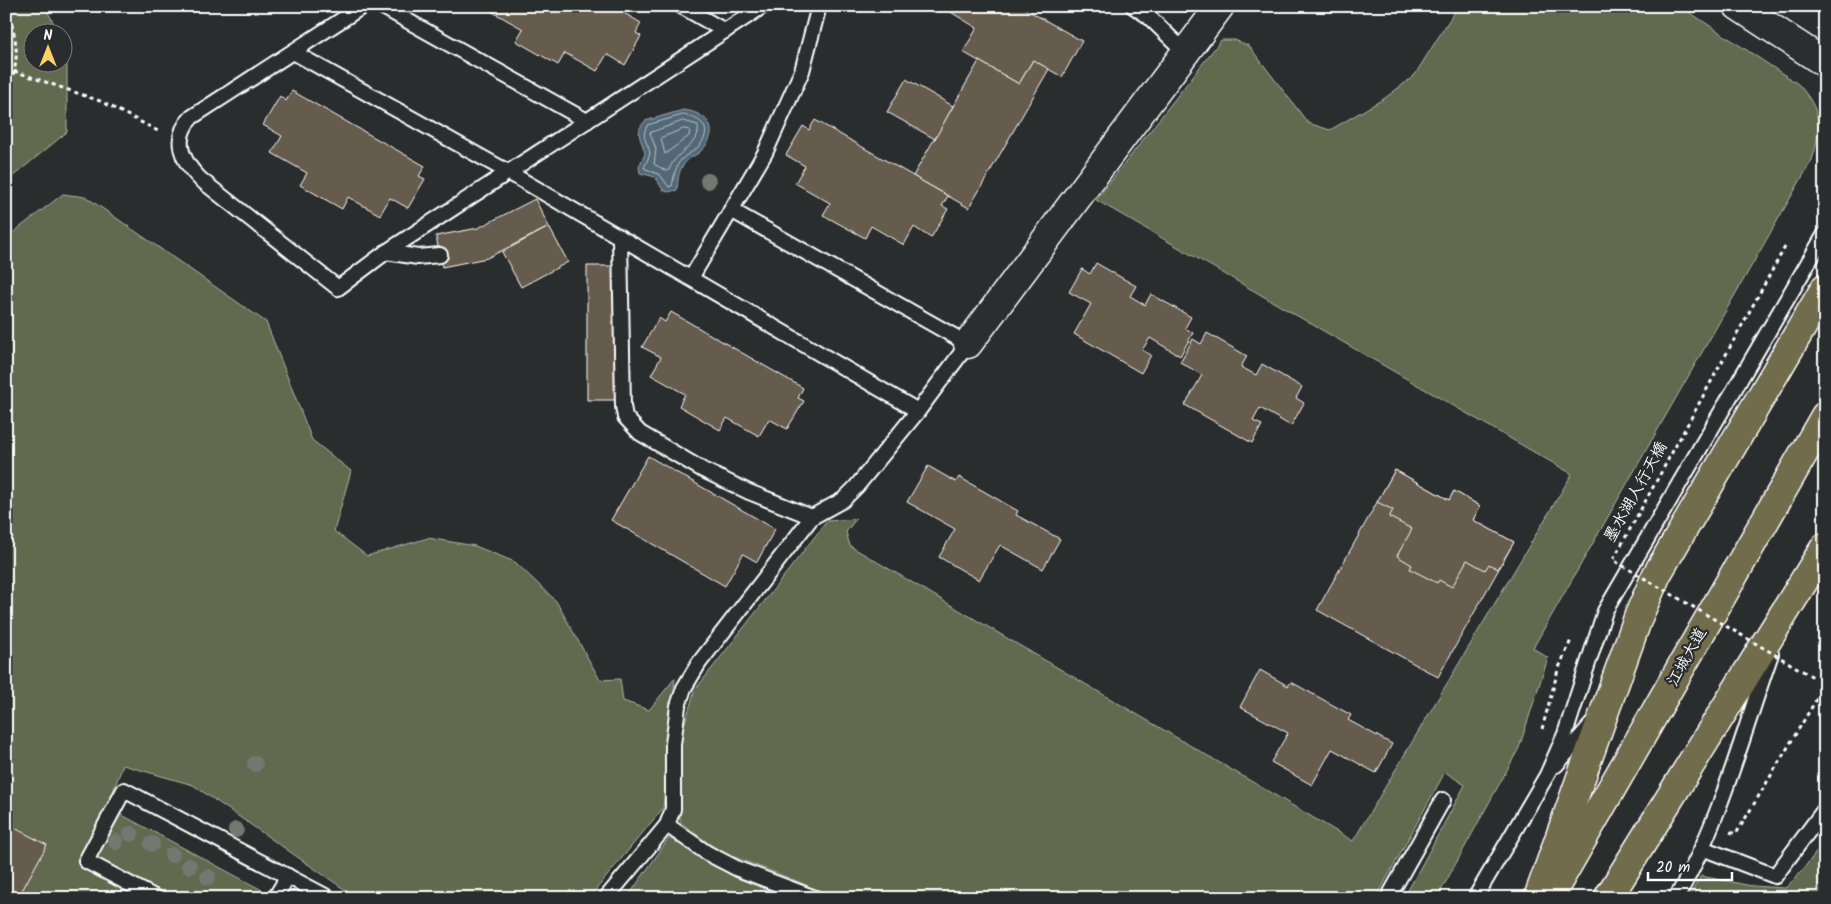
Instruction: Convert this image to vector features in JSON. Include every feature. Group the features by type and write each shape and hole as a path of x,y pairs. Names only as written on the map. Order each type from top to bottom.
{"highway":[{"path":"1538,898 1639,615 1657,574 1825,288"},
{"name":"江城大道","path":"1549,898 1588,834 1825,416"},
{"path":"1608,898 1825,546"}],"street":[{"path":"968,344 1220,6"},
{"path":"1738,6 1825,63"}],"lane":[{"path":"363,6 192,117 185,124 180,142 184,160 200,179 338,288 386,252 763,6"},
{"path":"381,6 587,121"},
{"path":"682,6 725,31"},
{"path":"691,278 765,153 785,111 802,70 819,6"},
{"path":"1133,6 1148,16 1186,52"},
{"path":"293,52 508,172 918,411"},
{"path":"606,898 667,824 673,809 675,723 684,688 699,663 812,517 842,500 856,487 918,411 968,344 731,210"},
{"path":"1475,898 1547,775 1565,734 1606,611 1825,234"},
{"path":"620,239 623,406 626,418 640,433 703,470 749,492 812,517"},
{"path":"386,252 418,257 440,255"},
{"path":"1676,898 1702,848 1784,615"},
{"path":"1547,775 1604,712"},
{"path":"156,898 86,862 124,790 329,898"},
{"path":"1388,898 1443,800"},
{"path":"1702,848 1775,876 1825,809"},
{"path":"667,824 707,853 738,869 815,898"},
{"path":"275,898 288,876"}],"path":[{"path":"6,9 15,28 16,48 14,70 6,90"},
{"path":"14,70 100,102 180,142"},
{"name":"墨水湖人行天橋","path":"1785,247 1613,560 1825,685"},
{"path":"1541,732 1558,670 1573,635"},
{"path":"1710,827 1736,834 1825,685"}],"green space":[{"path":"6,6 45,6 53,22 22,22 22,72 67,72 67,132 6,182"},
{"path":"1458,6 1680,6 1798,84 1812,102 1816,111 1818,129 1812,160 1533,648 1548,658 1519,748 1437,898 1405,896 1465,785 1445,772 1376,898 833,898 799,882 719,851 680,822 681,735 695,690 827,521 856,519 846,532 850,546 1353,841 1572,474 1096,200 1221,40 1235,40 1249,46 1308,123 1330,130 1385,98 1414,76"},
{"path":"63,194 86,197 266,322 312,440 351,471 334,531 367,556 428,538 475,546 515,562 556,601 600,680 620,679 623,701 649,710 675,678 663,808 589,898 357,898 193,785 123,765 107,807 277,898 6,898 6,238"},
{"path":"669,838 737,878 788,898 627,898"},
{"path":"1825,841 1825,898 1688,898 1701,876 1752,886 1785,888 1797,877"}],"water":[{"path":"683,110 691,111 704,118 711,128 711,134 703,149 682,167 677,190 668,192 663,190 655,177 640,173 639,166 645,154 639,133 641,125 645,121"}],"building":[{"path":"491,6 612,6 641,23 636,33 641,36 625,65 607,54 597,71 565,53 558,65 516,41 523,29 489,10"},
{"path":"951,6 1020,6 1082,41 1062,77 1033,60 1019,84 963,52 977,28 949,11"},
{"path":"1033,60 1049,69 969,208 913,176 979,61 1019,84"},
{"path":"906,79 953,106 935,139 887,112"},
{"path":"292,91 425,166 419,176 425,179 408,208 390,198 380,215 348,197 342,209 300,185 307,173 272,153 282,136 263,125 280,96 286,101"},
{"path":"815,120 948,196 942,206 948,209 931,238 914,227 904,245 871,226 865,238 823,215 830,203 795,183 805,166 786,155 803,126 809,130"},
{"path":"535,199 549,227 487,258 442,267 436,236 478,228"},
{"path":"549,227 568,262 521,287 502,252"},
{"path":"1096,263 1136,286 1130,296 1145,305 1151,294 1191,317 1185,328 1193,333 1180,356 1150,338 1142,350 1151,355 1141,373 1074,334 1091,304 1069,292 1082,269 1090,274"},
{"path":"587,266 616,266 617,400 587,400"},
{"path":"671,312 803,388 798,398 804,401 787,429 769,419 759,436 727,418 720,430 679,406 685,394 651,375 661,357 642,347 659,318 665,322"},
{"path":"1207,333 1247,356 1241,367 1256,375 1262,364 1302,387 1296,398 1304,403 1291,426 1260,408 1253,421 1262,425 1252,443 1185,405 1202,375 1180,362 1193,339 1201,344"},
{"path":"648,456 775,529 757,562 743,554 725,586 611,520"},
{"path":"928,466 956,482 959,477 1018,511 1016,515 1060,539 1043,569 1000,545 979,580 939,557 955,529 907,502"},
{"path":"1395,470 1449,500 1454,491 1480,506 1473,520 1514,542 1438,677 1317,610"},
{"path":"1395,470 1449,500 1454,491 1480,506 1473,520 1514,542 1498,569 1489,564 1485,570 1467,560 1452,587 1439,580 1437,583 1410,569 1412,565 1397,556 1412,529 1389,517 1393,510 1377,502"},
{"path":"1260,670 1288,686 1291,682 1351,715 1348,720 1392,744 1376,773 1332,749 1312,785 1271,762 1288,733 1240,707"},
{"path":"9,825 47,845 18,898 6,898 6,830"}]}
